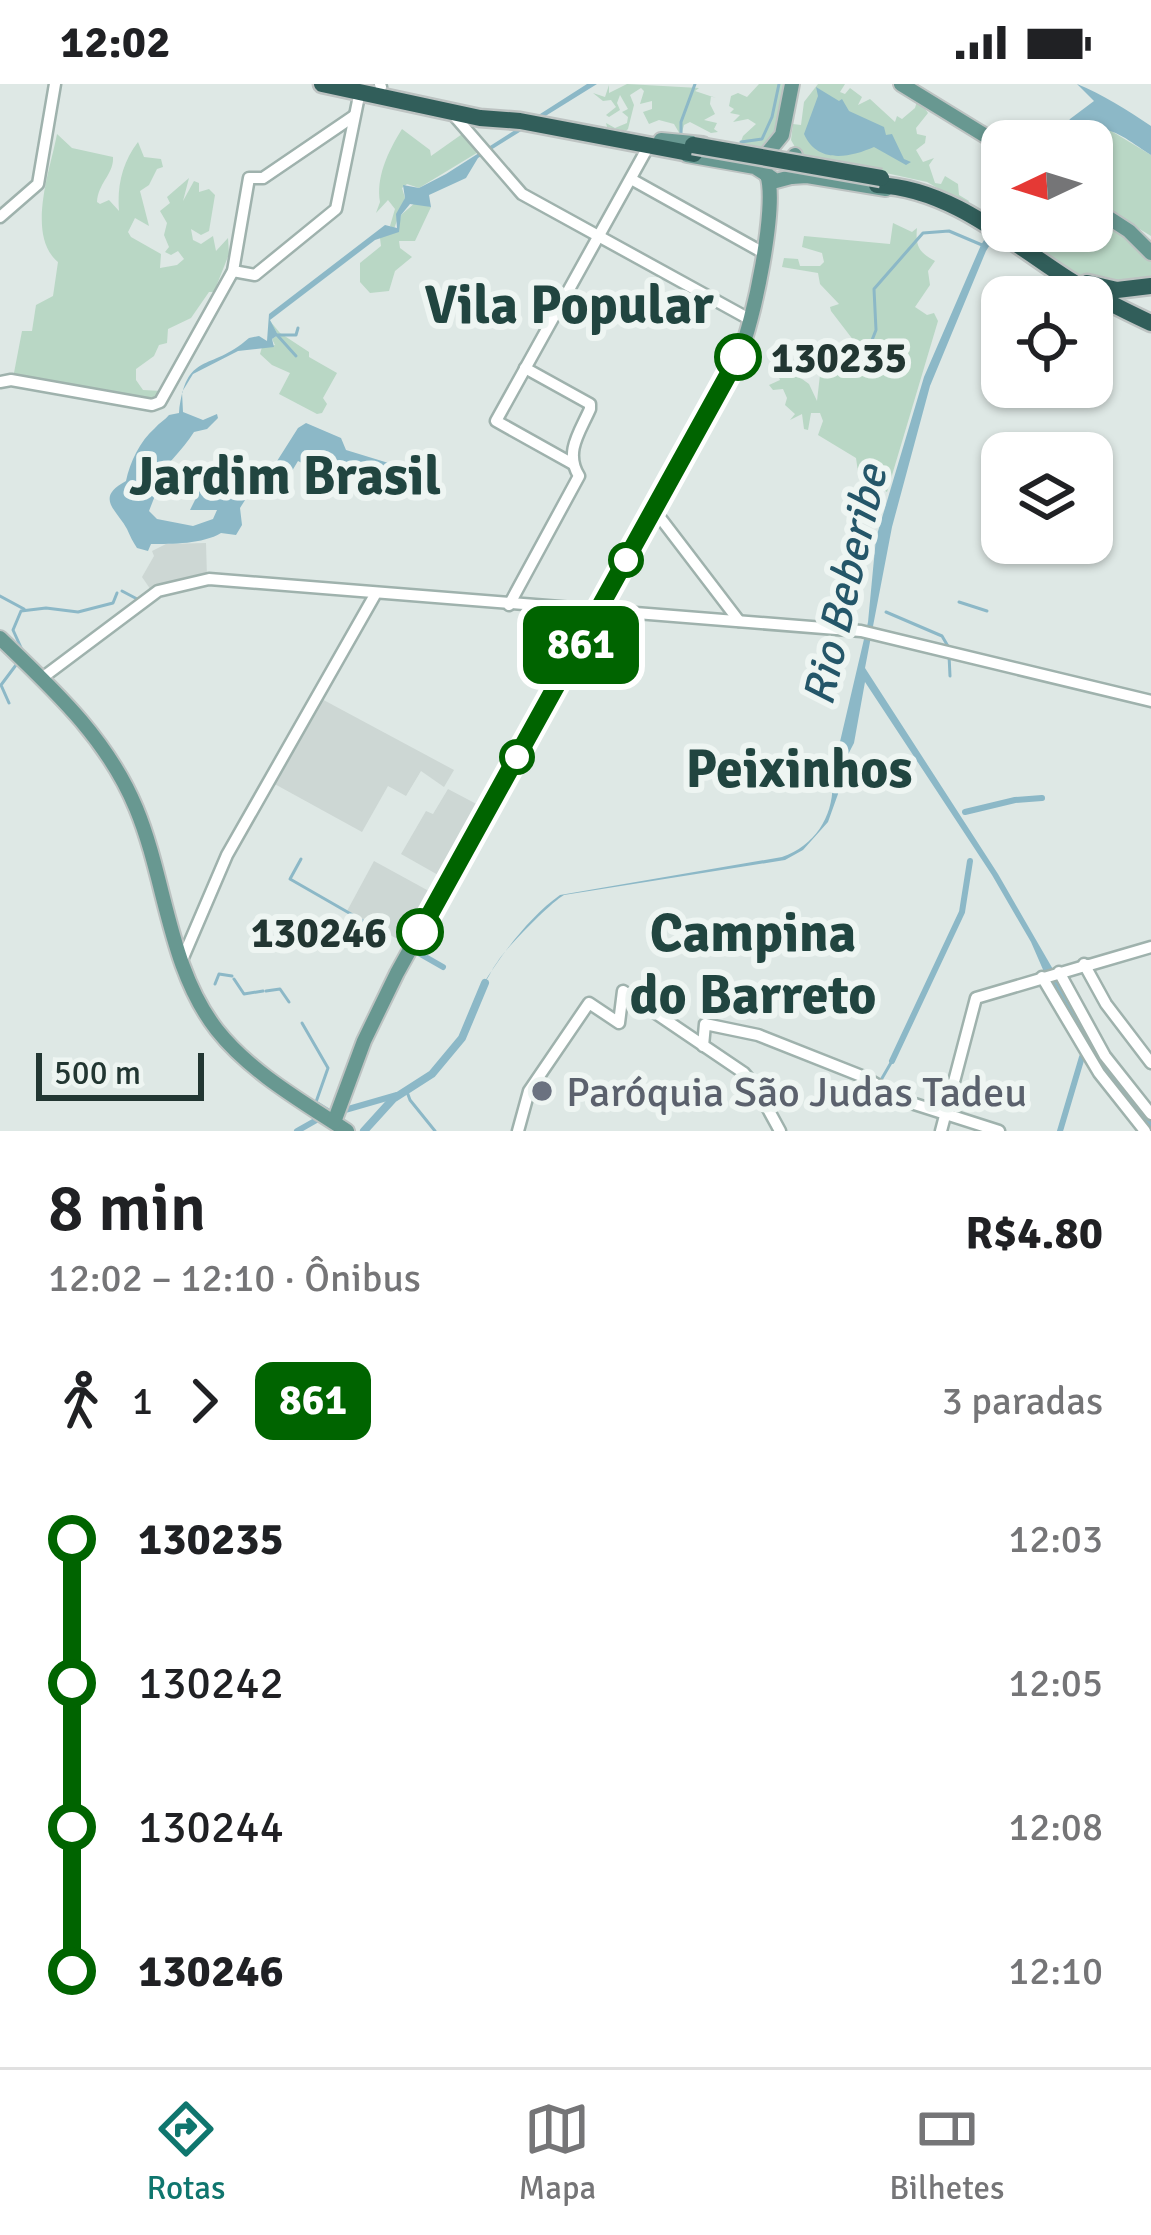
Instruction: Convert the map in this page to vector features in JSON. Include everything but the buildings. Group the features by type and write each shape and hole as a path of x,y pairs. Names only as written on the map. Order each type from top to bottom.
{"highway":[{"path":"322,84 372,86 660,146 912,187 981,220"},
{"path":"372,86 481,118 532,121"},
{"path":"1031,252 1090,293 1143,320"},
{"path":"1037,252 1094,286 1149,287"},
{"path":"1143,320 1132,299 1149,287"}],"main road":[{"path":"656,512 734,366 751,320 772,198 763,164 781,150 794,84"},
{"path":"904,84 981,131"},
{"path":"660,146 686,140 754,153 781,150 912,187"},
{"path":"660,146 755,167 776,181 807,176 912,187"},
{"path":"0,638 49,678 91,730 128,792 182,960 198,1000 222,1036 245,1059 334,1116 387,995 750,340 776,196 797,165 781,150"},
{"path":"1113,216 1151,238"},
{"path":"1113,219 1151,253"},
{"path":"351,1079 408,952 601,612"}],"street":[{"path":"0,217 38,184 55,84"},
{"path":"232,271 255,275 335,210 354,116 372,86"},
{"path":"448,110 523,194 751,320"},
{"path":"3,381 152,405 160,402 232,271 249,178 262,178 354,116"},
{"path":"509,605 579,476 567,461 496,421 631,178 660,146"},
{"path":"631,178 762,252"},
{"path":"525,368 590,404 567,461"},
{"path":"656,512 733,618"},
{"path":"49,678 158,591 209,579 866,632 1151,701"},
{"path":"182,960 227,855 376,593"},
{"path":"941,1131 979,994 1151,947"},
{"path":"1086,966 1106,1004 1151,1063"},
{"path":"1051,976 1151,1114"},
{"path":"1051,976 1099,1073 1145,1131"},
{"path":"518,1131 529,1091 590,1003 619,1023 623,992 749,1078 781,1131"},
{"path":"703,1046 705,1024 781,1043 864,1077 905,1101 998,1131"}],"shaded area":[{"path":"206,543 207,577 153,593 142,577 154,556 152,551 166,544"},
{"path":"318,697 454,770 444,787 421,771 406,796 388,786 362,832 271,782"},
{"path":"448,789 486,809 447,880 401,854 426,811 433,814"},
{"path":"374,861 438,896 410,946 347,911"}],"green space":[{"path":"627,84 699,88 695,91 711,96 715,114 704,120 717,123 714,129 718,132 690,122 681,136 674,124 659,120 649,124 643,112 652,109 652,101 640,104 641,88 630,95 634,105 628,129 626,131 607,127 606,123 615,128 627,123 622,112 628,109 620,95 620,110 609,117 606,115 616,107 593,93 605,97 609,85 609,93"},
{"path":"759,84 790,84 781,132 761,150 739,147 756,124 748,119 733,122 740,115 730,113 734,109 729,106 731,96 747,97"},
{"path":"818,84 845,84 840,92 845,94 850,88 862,97 858,105 870,99 895,122 897,116 902,119 915,108 918,98 928,113 916,128 917,134 926,136 916,150 923,162 934,158 929,165 935,183 941,184 945,176 958,184 967,205 927,182 799,154 791,140 793,124 801,125 804,102"},
{"path":"402,129 430,150 431,156 465,132 480,151 419,188 407,184 402,188 405,198 394,229 390,226 395,209 388,200 376,213 384,166"},
{"path":"1113,132 1151,155 1151,236 1113,213"},
{"path":"57,134 72,148 113,157 97,202 109,200 119,211 122,175 138,142 144,157 161,159 163,167 140,191 149,226 135,218 128,232 161,254 160,268 184,259 178,251 165,252 169,247 164,235 167,223 160,211 170,203 167,197 189,178 183,201 194,181 199,183 199,192 209,189 215,195 209,231 201,235 191,229 193,240 201,244 213,236 216,251 228,238 229,254 214,292 209,292 191,318 168,329 167,343 159,345 154,356 136,369 143,390 162,391 155,403 13,378 22,331 32,331 36,305 53,296 58,262 48,250 42,219"},
{"path":"416,202 431,207 415,241 399,241 400,248 412,257 395,271 389,291 370,293 360,282 360,263 381,246 380,238 397,232 401,215"},
{"path":"1113,216 1151,240 1151,284 1113,286 1113,276 1078,276 1038,252 1113,252"},
{"path":"893,223 912,232 917,228 920,249 935,261 928,271 930,285 915,307 927,315 934,313 938,321 887,492 869,481 870,499 863,496 866,480 858,472 856,458 818,435 823,421 820,413 811,413 808,430 804,429 802,414 790,420 795,414 785,405 783,389 773,390 769,385 780,380 777,372 784,366 809,384 817,401 821,366 839,343 851,347 854,341 831,311 830,307 839,304 820,284 818,273 782,267 784,258 798,259 800,266 824,262 822,253 802,247 804,236 890,244"},
{"path":"270,321 309,352 309,357 337,373 323,398 327,404 322,413 279,394 290,373 260,354 262,347 275,345 272,339 278,335"}],"water":[{"path":"587,84 597,84 478,158 466,178 429,195 431,207 410,204 401,215 399,232 375,240 270,320 278,335 272,339 274,347 238,351 193,374 184,389 187,380 194,371 202,365 249,338 259,336 267,341 269,314 385,225 397,228 396,214 405,198 403,185 419,188 446,174"},
{"path":"1077,84 1151,126 1151,155 1113,133 1113,120 1069,120 1094,101"},
{"path":"816,87 842,99 849,111 884,127 904,159 911,162 906,165 874,147 836,156 818,151 804,134 818,96"},
{"path":"981,245 981,252 986,252 930,386 892,527 865,668 998,874 1110,1068 1151,1121 1151,1131 1100,1068 1051,988 992,875 865,682 854,743 841,768 828,822 803,850 785,860 564,895 505,951 538,914 560,895 782,857 806,844 822,825 831,802 832,776 868,622 876,538 924,377"},
{"path":"182,395 183,412 203,420 217,414 218,418 207,429 194,432 152,483 158,488 149,511 157,519 193,526 213,519 217,510 190,510 200,490 221,477 247,497 240,508 242,525 236,535 151,544 148,551 137,548 111,504 111,493 126,481 145,439 169,415 179,413"},
{"path":"306,423 341,438 346,450 395,465 380,494 365,496 298,461 289,476 272,469"}],"waterway":[{"path":"681,135 695,84"},
{"path":"741,142 762,139 779,84"},
{"path":"859,373 876,330 874,289 923,233 949,231 981,245"},
{"path":"277,335 296,335 298,328"},
{"path":"278,336 296,356"},
{"path":"122,591 139,600"},
{"path":"23,652 13,630 21,611 78,612 113,603 117,593"},
{"path":"0,596 24,609"},
{"path":"959,602 987,611"},
{"path":"886,612 942,636 949,648"},
{"path":"949,655 950,676"},
{"path":"9,703 1,685 19,661"},
{"path":"965,812 1042,798"},
{"path":"301,859 290,879 377,929"},
{"path":"892,1061 962,912 970,861"},
{"path":"415,951 443,967"},
{"path":"215,984 219,974 232,976"},
{"path":"234,979 244,994 263,991"},
{"name":"Rio Beberibe","path":"364,1131 393,1099 432,1074 462,1038 485,983"},
{"path":"266,991 280,989 289,1002"},
{"path":"302,1023 328,1068 316,1102 332,1112"},
{"path":"1060,1131 1082,1057"},
{"path":"881,1080 892,1061"},
{"path":"406,1089 435,1131"},
{"path":"338,1112 397,1095"},
{"path":"297,1131 320,1118"}],"bus line":[{"name":"861","path":"420,932 738,357"}],"place":[{"name":"130235","path":"738,357"},
{"name":"130246","path":"420,932"},
{"name":"Paróquia São Judas Tadeu","path":"542,1091"}],"district":[{"name":"Vila Popular","path":"569,304"},
{"name":"Jardim Brasil","path":"285,475"},
{"name":"Peixinhos","path":"799,768"},
{"name":"Campina do Barreto","path":"753,963"}]}
